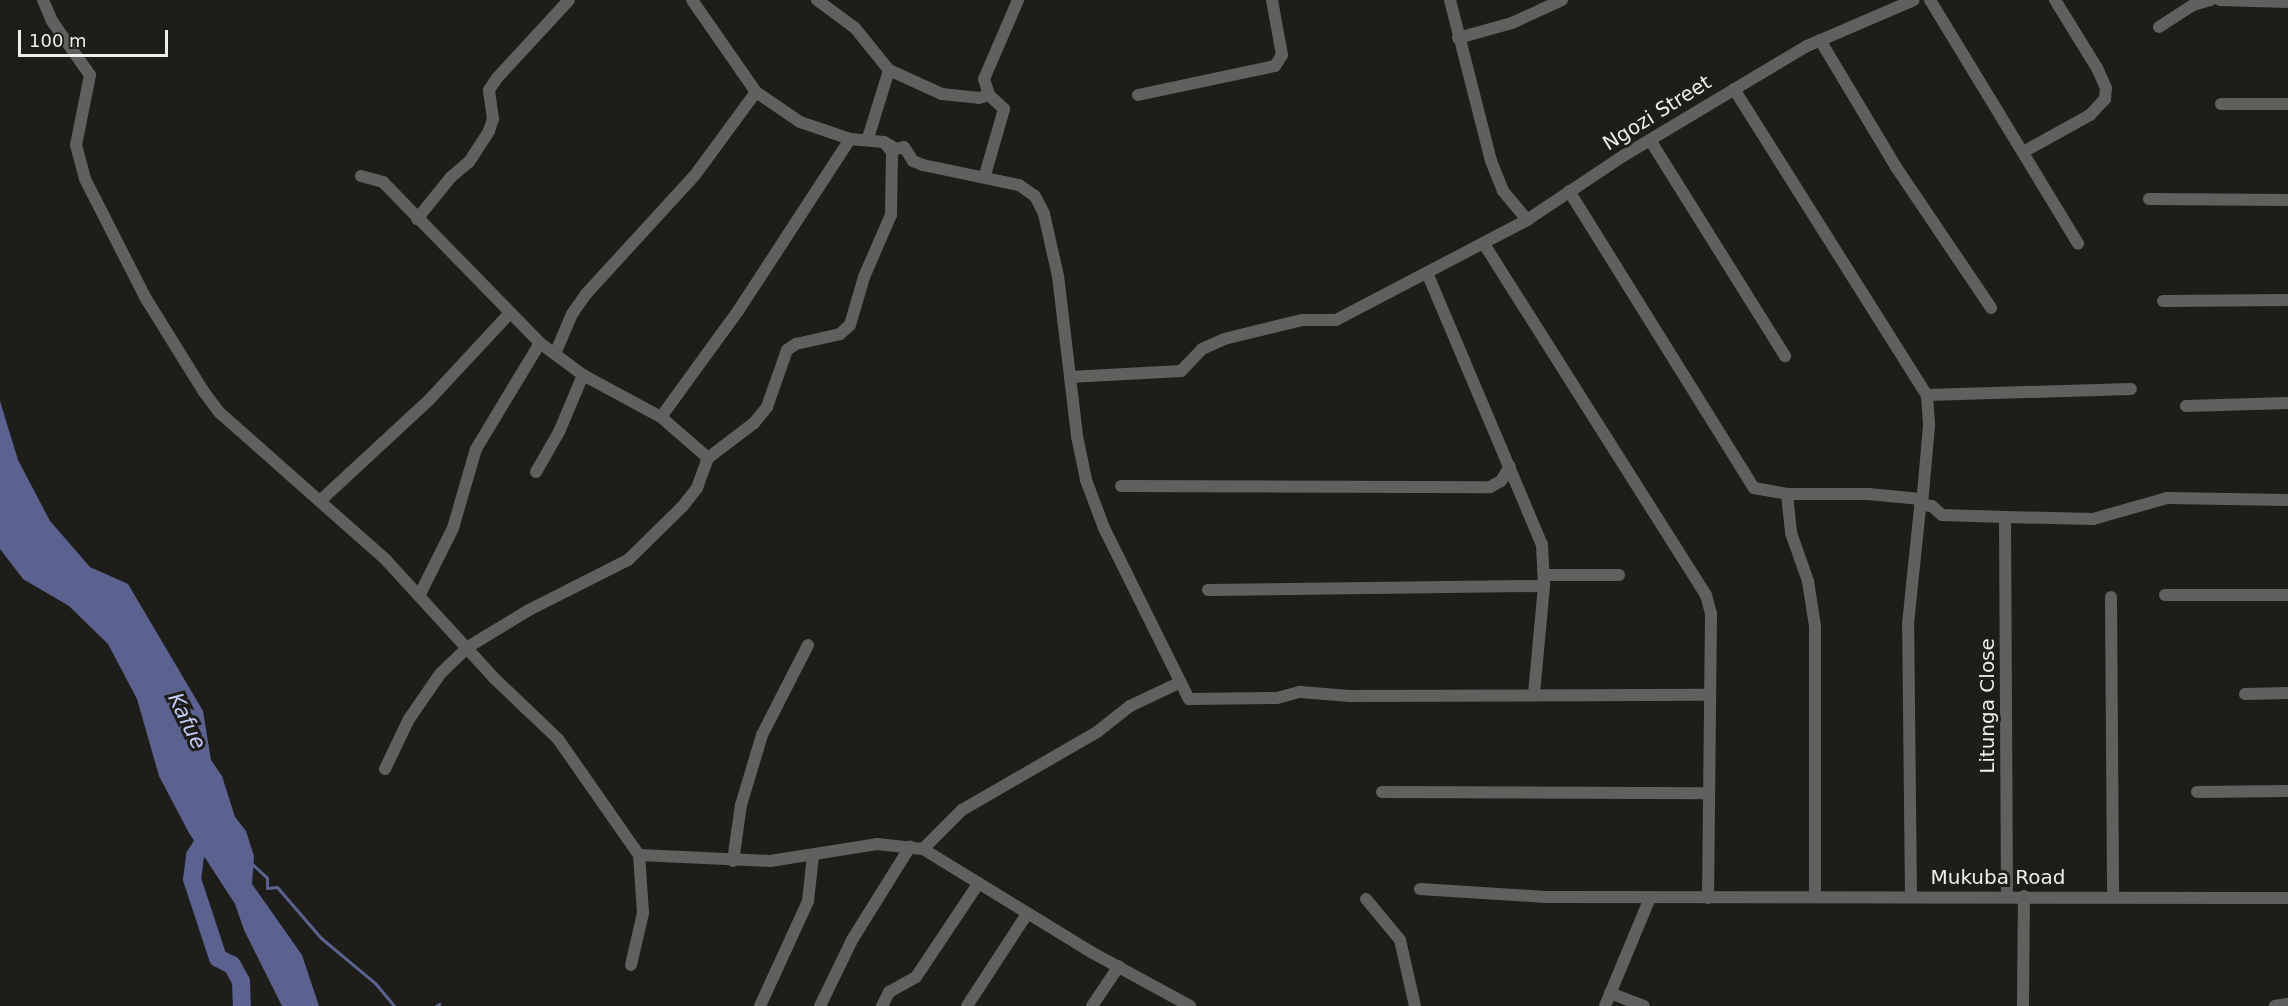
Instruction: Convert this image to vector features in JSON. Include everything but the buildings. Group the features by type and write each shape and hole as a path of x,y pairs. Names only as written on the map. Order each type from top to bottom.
{"street":[{"path":"43,0 52,21 90,75 78,128 78,162 145,297 220,413 321,500 558,739 639,855 643,913 631,965"},
{"path":"417,219 445,184 469,162 489,131 493,119 489,90 497,78 569,0"},
{"path":"692,0 756,92 800,122 850,139 868,138 884,142 896,149 904,147 913,161 923,165 985,175 1028,190 1044,214 1058,276 1077,436 1093,499 1150,626 1189,699 1207,701 1277,698 1300,693 1708,696"},
{"path":"817,0 855,28 889,70 942,94 973,98 989,94"},
{"path":"985,175 1004,109 989,94 984,79 1018,0"},
{"path":"1138,95 1275,66 1282,55 1272,0"},
{"path":"1450,0 1491,161 1503,191 1527,220"},
{"path":"1458,38 1512,23 1562,0"},
{"name":"Ngozi Street","path":"1070,377 1181,371 1187,369 1202,349 1224,339 1302,320 1336,320 1428,275 1527,220 1569,191 1734,88 1820,40 1914,0"},
{"path":"1930,0 2078,243"},
{"path":"2023,152 2090,115 2104,99 2106,88 2097,68 2055,0"},
{"path":"2159,27 2193,5 2211,0"},
{"path":"2220,0 2288,3"},
{"path":"1820,40 1896,166 1991,308"},
{"path":"868,138 889,70"},
{"path":"1734,88 1927,395 1929,426 1908,624 1911,897"},
{"path":"555,354 572,314 586,294 702,166 756,92"},
{"path":"2221,104 2288,104"},
{"path":"661,417 738,310 850,139"},
{"path":"1650,140 1785,356"},
{"path":"385,769 423,695 468,647 529,610 627,560 683,506 697,488 708,458 754,423 768,406 787,350 796,344 840,334 849,325 864,277 891,215 894,161 884,142"},
{"path":"362,176 382,182 509,314 540,343 583,375 661,417 708,458"},
{"path":"1569,191 1745,478 1754,488 1787,494 1868,494 1922,502 1942,515 2005,517 2094,519 2167,498 2288,500"},
{"path":"2149,199 2288,200"},
{"path":"1484,244 1620,453 1706,596 1711,614 1706,793 1708,898"},
{"path":"1428,275 1542,545 1544,580 1534,694"},
{"path":"2163,301 2288,300"},
{"path":"321,500 429,400 509,314"},
{"path":"418,596 453,528 476,449 540,343"},
{"path":"536,472 559,432 583,375"},
{"path":"1927,395 2131,389"},
{"path":"2186,406 2288,403"},
{"path":"1121,486 1490,487 1501,480 1510,466"},
{"path":"1787,494 1791,532 1808,581 1815,626 1815,897"},
{"name":"Litunga Close","path":"2005,517 2007,895"},
{"path":"1208,590 1544,580 1619,575"},
{"path":"2165,595 2288,595"},
{"path":"2111,597 2113,897"},
{"path":"733,861 741,805 762,735 808,645"},
{"path":"923,849 968,806 1097,732 1130,706 1181,682"},
{"path":"2245,694 2288,693"},
{"path":"2197,792 2288,791"},
{"path":"1382,792 1706,793"},
{"path":"639,855 733,861 813,856 877,844 923,849 1028,914 1190,1006"},
{"path":"820,1006 852,940 910,847"},
{"path":"760,1006 808,900 813,856"},
{"path":"882,1006 889,992 916,977 978,884"},
{"name":"Mukuba Road","path":"1420,889 1546,897 2007,895 2288,898"},
{"path":"2023,1006 2024,896"},
{"path":"1605,1006 1650,898"},
{"path":"1366,899 1400,940 1415,1006"},
{"path":"967,1006 1028,914"},
{"path":"1092,1006 1119,966"},
{"path":"1610,993 1644,1006"},
{"path":"2275,1006 2288,1004"}],"water":[{"name":"Kafue","path":"0,401 18,460 50,521 90,567 128,584 203,711 211,760 222,776 235,817 246,831 254,856 252,884 302,955 319,1006 282,1006 244,930 235,904 189,833 159,776 137,699 108,644 69,606 23,579 0,549"}],"waterway":[{"path":"213,828 195,856 192,879 218,958 232,965 241,981 242,1006"},
{"path":"250,862 267,878 267,888 277,887 321,938 375,983 394,1006"}]}
